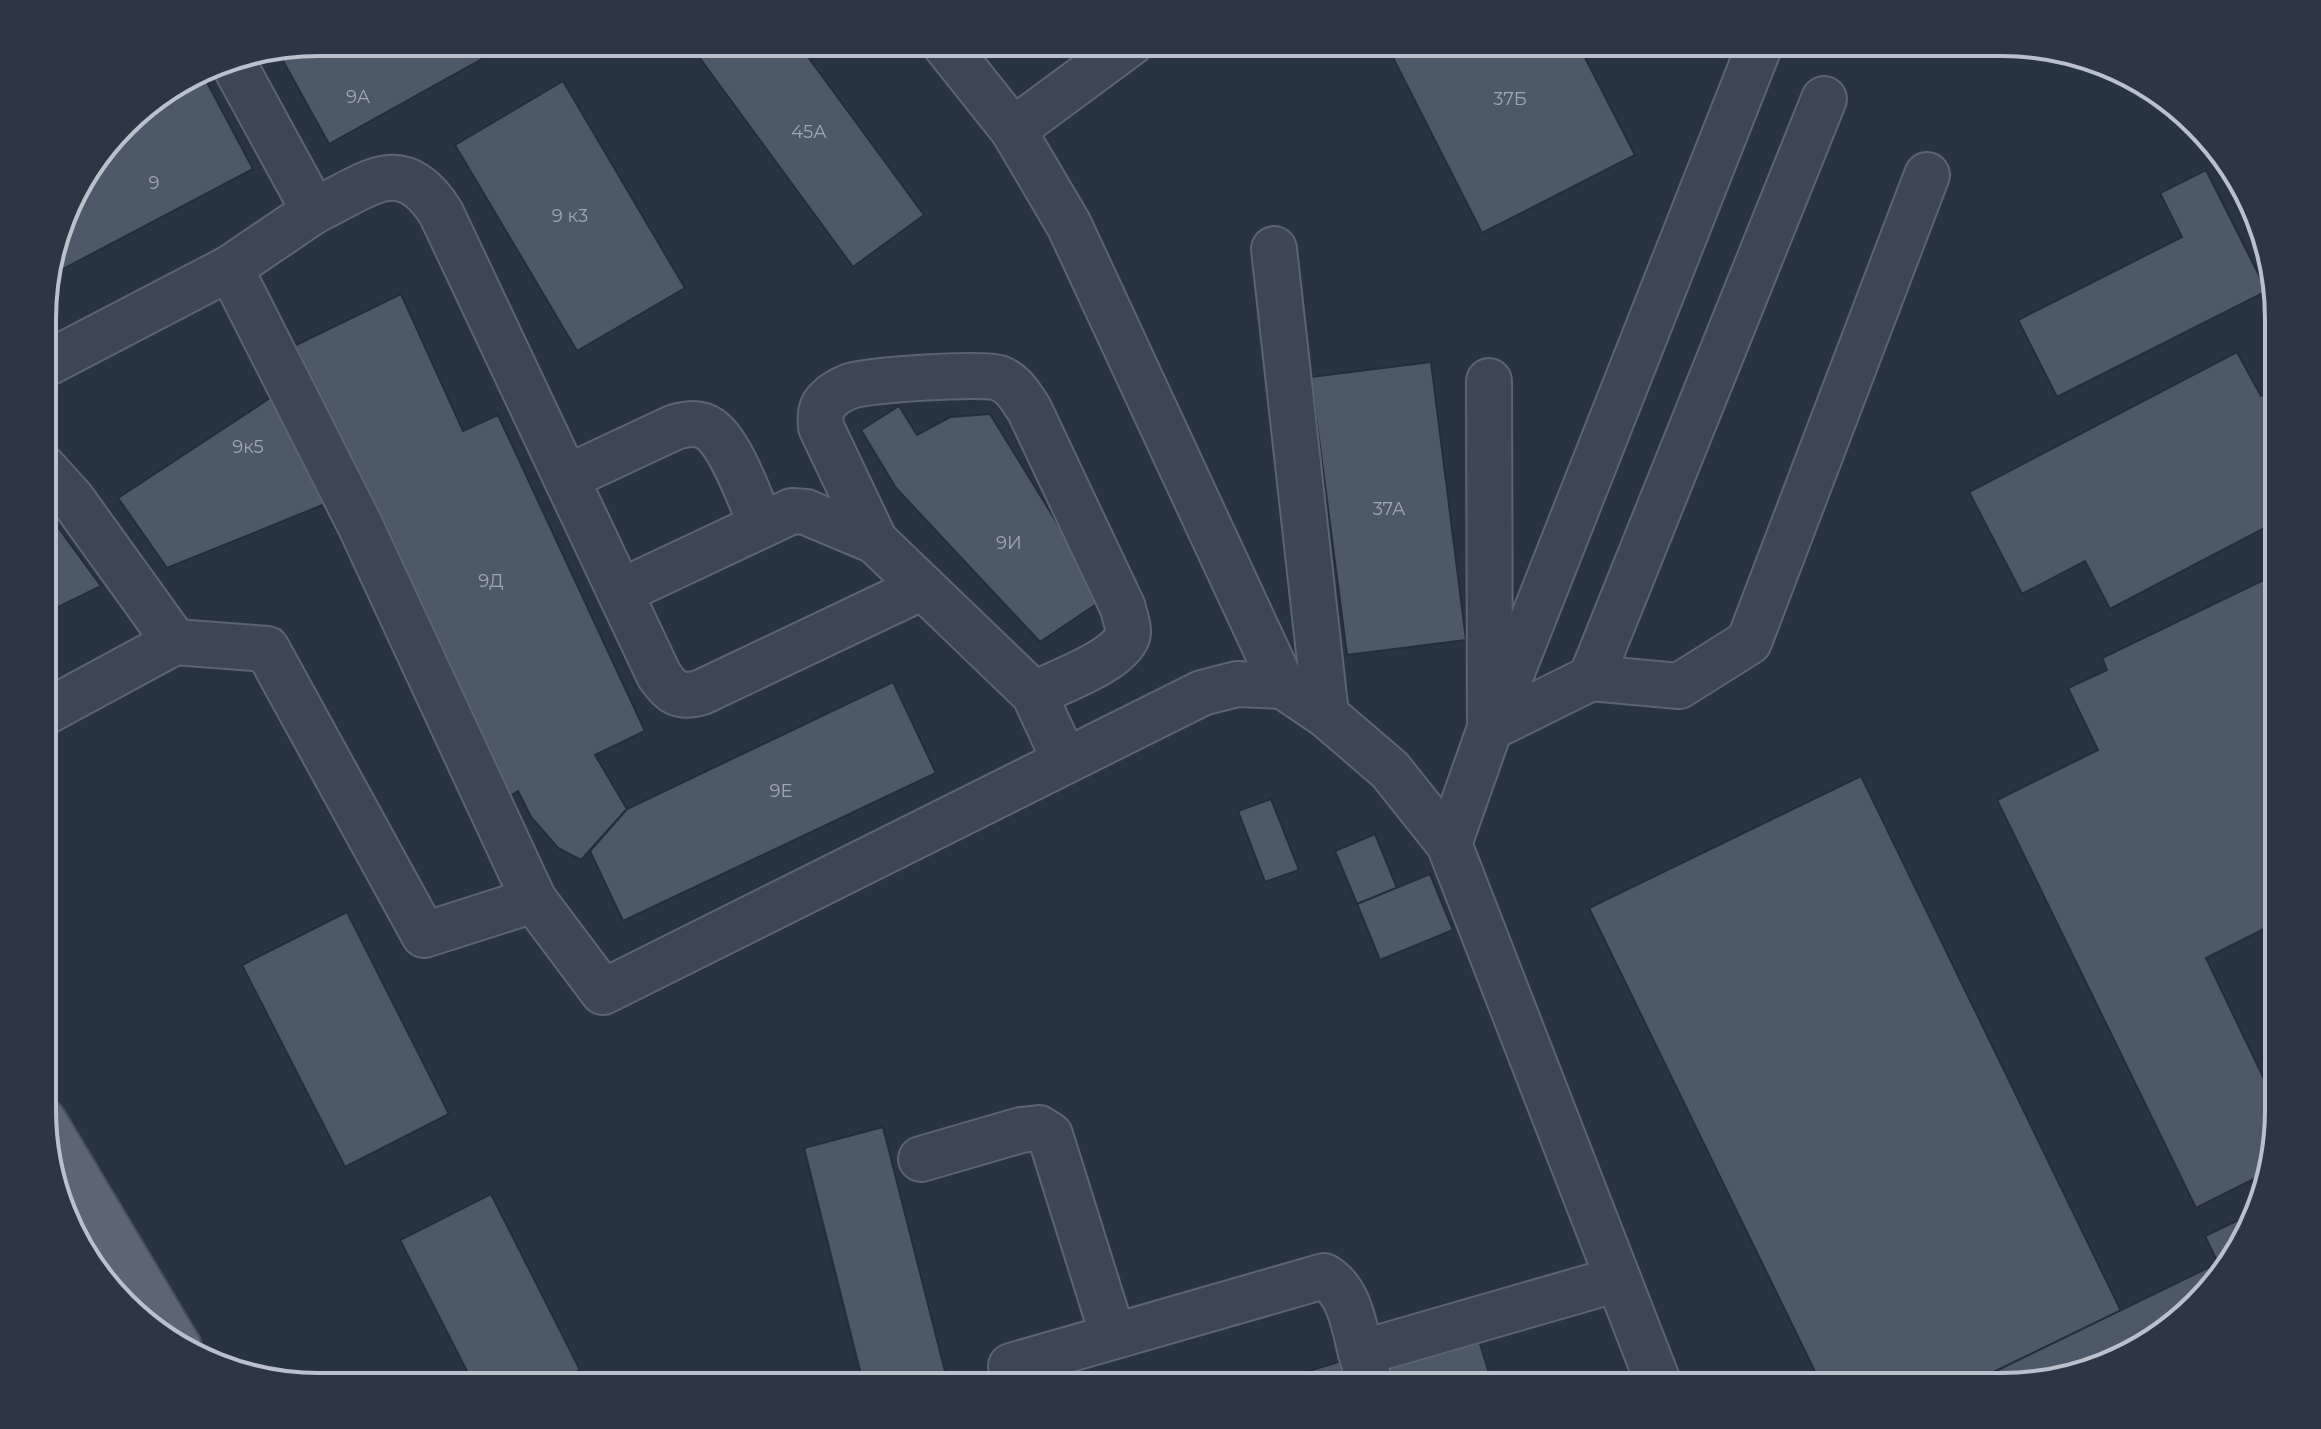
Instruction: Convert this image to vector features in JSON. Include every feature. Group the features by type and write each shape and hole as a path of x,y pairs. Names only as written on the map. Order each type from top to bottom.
{"main road":[{"path":"58,1145 165,1323"}],"lane":[{"path":"954,56 1013,130 1069,225 1283,686 1326,715 1390,770 1449,844 1654,1372"},
{"path":"1013,130 1113,56"},
{"path":"1449,844 1490,728 1755,56"},
{"path":"237,70 314,211"},
{"path":"1591,678 1824,99"},
{"path":"1490,728 1591,678 1679,686 1749,642 1927,175"},
{"path":"56,359 230,268 314,211 388,176 407,178 426,190 441,213 659,675 670,691 687,697 923,587"},
{"path":"1274,249 1326,715"},
{"path":"230,268 360,525 534,900 603,992 1202,693 1237,684 1283,686"},
{"path":"1034,694 1106,660 1121,648 1129,633 1123,608 1029,409 1015,388 998,378 978,375 850,386 827,400 819,413 821,427 875,541 1034,694 1065,761"},
{"path":"1489,381 1490,728"},
{"path":"566,478 675,427 692,423 710,430 726,451 761,524"},
{"path":"56,481 175,642"},
{"path":"620,592 792,511 806,512 875,541"},
{"path":"56,706 175,642 267,649 424,935 534,900"},
{"path":"921,1159 1021,1130 1039,1128 1050,1135 1113,1336"},
{"path":"1011,1366 1324,1276 1337,1284 1347,1304 1366,1370 1618,1279"}],"building":[{"path":"487,56 329,144 282,59"},
{"path":"698,56 807,56 924,215 853,267"},
{"path":"1392,56 1584,56 1635,155 1482,233"},
{"path":"563,81 685,288 577,351 455,145"},
{"path":"207,82 253,169 61,270 76,219 110,159 146,121 188,91"},
{"path":"2206,170 2261,280 2263,293 2057,397 2018,320 2182,237 2160,193"},
{"path":"401,294 463,431 498,415 645,731 595,755 627,809 581,860 558,848 531,817 518,791 509,797 294,346"},
{"path":"2237,352 2261,396 2264,394 2264,528 2110,609 2085,561 2022,594 1969,492"},
{"path":"1431,362 1466,640 1347,655 1311,377"},
{"path":"273,396 330,502 167,568 118,498"},
{"path":"899,406 917,435 950,417 990,414 1104,599 1040,642 896,488 861,430"},
{"path":"56,525 57,526 101,586 56,608"},
{"path":"2264,580 2264,929 2206,958 2264,1079 2264,1127 2255,1178 2196,1208 1997,800 2098,750 2068,688 2107,670 2102,658"},
{"path":"893,682 936,773 623,921 590,851 627,809"},
{"path":"1861,776 2121,1311 1994,1372 1815,1372 1589,908"},
{"path":"1271,799 1299,870 1265,882 1238,811"},
{"path":"1375,834 1397,888 1357,904 1335,851"},
{"path":"1430,874 1453,930 1380,960 1357,904"},
{"path":"347,912 449,1114 345,1167 242,965"},
{"path":"883,1127 945,1373 860,1373 804,1148"},
{"path":"491,1194 580,1370 574,1373 468,1373 400,1240"},
{"path":"2241,1219 2217,1261 2205,1236"},
{"path":"2214,1265 2200,1283 2162,1319 2118,1346 2053,1368 1994,1372"},
{"path":"1476,1330 1489,1372 1390,1372 1385,1357"},
{"path":"1345,1360 1349,1372 1304,1372"}]}
